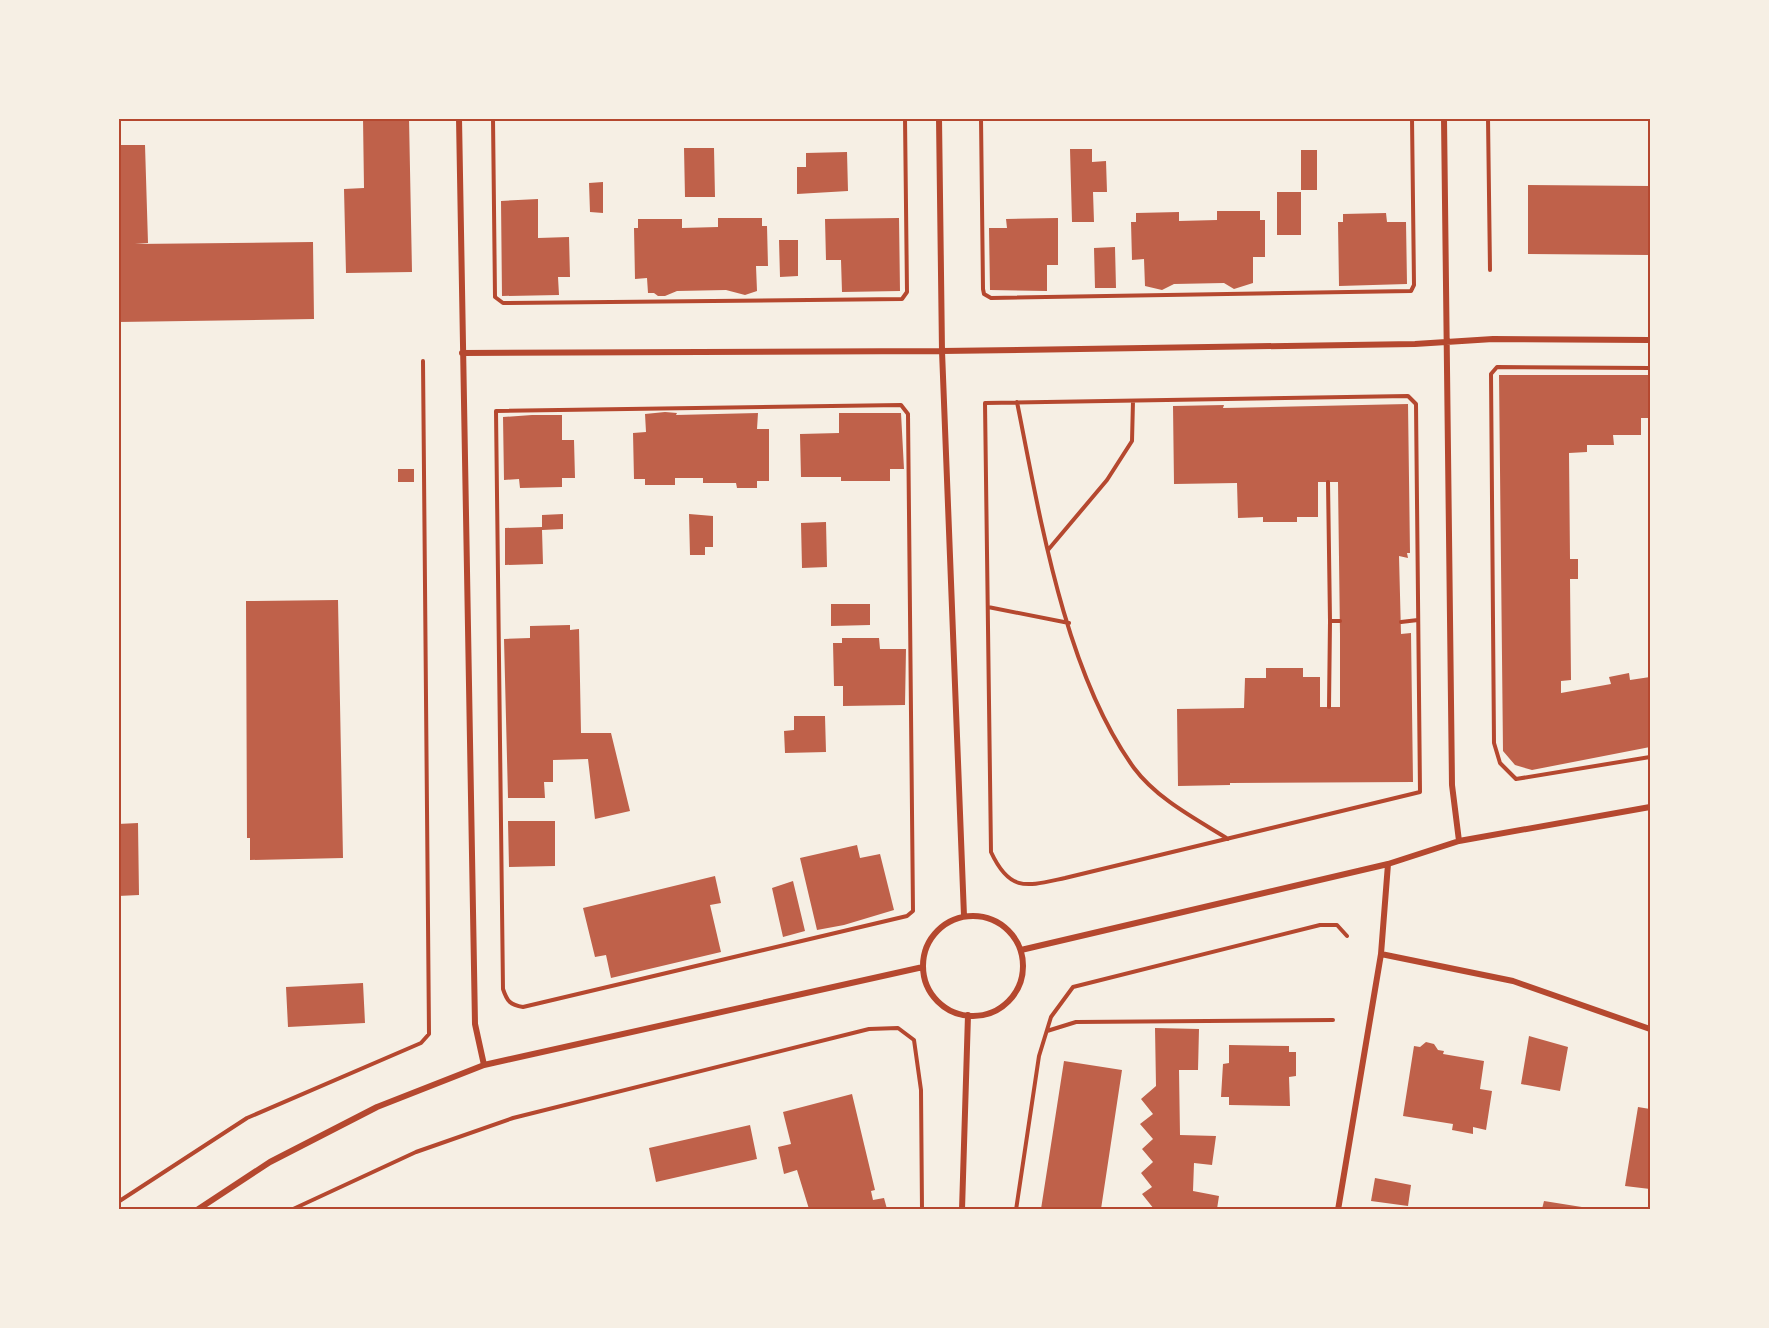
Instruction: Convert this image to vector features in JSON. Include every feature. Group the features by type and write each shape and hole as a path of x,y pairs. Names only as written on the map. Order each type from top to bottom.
{"street":[{"path":"459,118 475,1024 484,1065"},
{"path":"939,118 942,351 964,916"},
{"path":"1444,118 1452,785 1459,841"},
{"path":"462,354 942,351 1415,344 1446,340 1650,340"},
{"path":"1021,950 1388,864 1459,841 1650,807"},
{"path":"1338,1209 1381,954 1388,864"},
{"path":"964,916 979,916 1005,926 1015,937 1021,950 1022,978 1007,1003 989,1013 968,1015 942,1004 926,981 923,967 930,940 939,929 964,916"},
{"path":"1381,954 1513,981 1650,1029"},
{"path":"197,1209 270,1162 377,1107 484,1065 923,967"},
{"path":"962,1209 968,1015"}],"path":[{"path":"493,118 495,297 503,303 902,299 907,292 905,118"},
{"path":"981,118 983,289 984,294 991,298 1411,291 1414,285 1412,118"},
{"path":"1488,118 1490,270"},
{"path":"118,1202 247,1118 421,1043 429,1034 423,361"},
{"path":"1650,368 1497,367 1491,374 1494,743 1500,763 1516,779 1650,757"},
{"path":"1408,396 1413,399 1416,404 1420,792 1228,840 1028,886 1012,880 999,869 991,852 985,403 1017,402 1408,396"},
{"path":"1047,550 1107,480 1132,441 1132,401"},
{"path":"1017,402 1047,550 1098,708 1135,769 1165,799 1228,840"},
{"path":"905,406 908,414 913,911 897,919 523,1007 513,1006 506,999 503,989 496,411 905,406"},
{"path":"1328,482 1329,708"},
{"path":"988,607 1069,623"},
{"path":"1401,622 1419,620"},
{"path":"1330,621 1340,621"},
{"path":"1016,1209 1039,1056 1051,1017 1073,987 1320,926 1337,925 1347,936"},
{"path":"1046,1031 1076,1022 1333,1020"},
{"path":"291,1209 416,1152 513,1118 869,1029 898,1028 914,1040 921,1090 922,1209"}],"building":[{"path":"363,118 409,118 412,272 346,273 344,189 364,188"},
{"path":"118,145 145,145 148,243 135,244 313,242 314,319 118,322"},
{"path":"684,148 714,148 715,197 685,197"},
{"path":"1070,149 1092,149 1092,162 1106,161 1107,192 1093,192 1094,222 1072,222"},
{"path":"1301,150 1317,150 1317,190 1301,190"},
{"path":"847,152 848,191 797,194 797,167 806,167 806,153"},
{"path":"603,182 603,213 590,212 589,183"},
{"path":"1528,185 1650,186 1650,255 1528,254"},
{"path":"1277,192 1301,192 1301,235 1277,235"},
{"path":"538,199 538,238 569,237 570,277 558,277 559,295 502,296 501,201"},
{"path":"1217,211 1260,211 1260,220 1265,220 1265,257 1253,257 1253,283 1234,289 1224,283 1174,284 1162,290 1145,286 1144,259 1132,260 1131,222 1136,222 1136,213 1179,212 1179,221 1217,220"},
{"path":"1386,213 1387,222 1406,222 1407,284 1339,286 1338,222 1343,222 1343,214"},
{"path":"718,218 762,218 762,226 767,226 768,266 756,266 757,291 745,295 726,290 677,291 658,296 648,293 647,278 635,279 634,228 638,228 638,219 682,219 682,228 718,227"},
{"path":"899,218 900,291 842,292 841,260 826,260 825,219"},
{"path":"1058,218 1058,265 1047,265 1047,291 990,290 989,228 1007,228 1006,219"},
{"path":"779,240 798,240 798,276 780,277"},
{"path":"1115,247 1116,288 1095,288 1094,248"},
{"path":"1499,375 1650,375 1650,418 1641,418 1641,435 1613,435 1614,445 1587,445 1587,452 1569,453 1570,559 1578,559 1578,579 1570,579 1571,680 1561,681 1561,693 1611,684 1609,677 1629,673 1630,680 1650,677 1650,747 1532,770 1515,765 1503,751"},
{"path":"1408,404 1410,553 1407,553 1408,558 1399,556 1401,634 1411,633 1413,782 1230,783 1230,785 1178,786 1177,709 1244,708 1245,678 1266,678 1266,668 1303,668 1303,677 1320,677 1320,707 1340,707 1338,482 1318,482 1318,517 1297,517 1297,522 1263,522 1263,517 1238,518 1237,483 1174,484 1173,406 1224,405 1223,408"},
{"path":"677,413 676,415 758,413 757,429 769,429 769,481 757,481 757,488 737,488 736,483 703,483 703,478 675,478 675,485 645,485 645,479 634,479 633,433 646,432 645,414"},
{"path":"839,413 901,413 904,469 890,469 890,481 841,481 841,477 801,477 800,434 839,433"},
{"path":"562,415 562,440 574,440 575,478 562,478 562,487 520,488 519,479 504,480 503,417"},
{"path":"398,469 414,469 414,482 398,482"},
{"path":"563,514 563,529 542,530 543,564 505,565 505,528 542,527 542,515"},
{"path":"689,514 713,516 713,547 705,547 705,555 690,555"},
{"path":"826,522 827,567 802,568 801,523"},
{"path":"338,600 343,858 250,860 250,838 247,838 246,601"},
{"path":"831,604 870,604 870,625 831,626"},
{"path":"570,625 570,630 579,629 581,733 611,733 630,811 595,819 588,759 553,760 553,782 544,782 545,798 508,798 504,639 530,638 530,626"},
{"path":"842,638 879,638 880,649 906,649 905,705 843,706 843,686 834,686 833,643 842,643"},
{"path":"794,716 825,716 826,752 785,753 784,731 794,730"},
{"path":"508,821 555,821 555,866 509,867"},
{"path":"138,823 139,895 118,896 118,824"},
{"path":"857,845 860,858 880,854 894,910 844,925 817,930 800,858"},
{"path":"715,876 721,903 710,905 721,952 611,978 606,955 595,957 583,908"},
{"path":"793,881 805,931 783,937 772,888"},
{"path":"363,983 365,1023 288,1027 286,987"},
{"path":"1155,1028 1199,1029 1198,1070 1179,1070 1180,1135 1216,1136 1212,1165 1194,1163 1193,1191 1219,1196 1217,1209 1154,1209 1142,1194 1152,1187 1141,1173 1153,1162 1142,1149 1153,1139 1140,1124 1153,1114 1141,1099 1156,1086"},
{"path":"1529,1036 1568,1047 1560,1091 1521,1084"},
{"path":"1426,1042 1444,1051 1443,1054 1484,1061 1480,1089 1492,1091 1486,1130 1473,1127 1473,1134 1452,1130 1453,1124 1403,1116 1414,1046 1420,1047"},
{"path":"1229,1045 1289,1046 1289,1052 1296,1052 1296,1076 1289,1077 1290,1106 1229,1105 1229,1097 1221,1097 1223,1064 1229,1063"},
{"path":"1064,1061 1122,1070 1101,1209 1041,1209"},
{"path":"852,1094 875,1190 871,1191 873,1200 884,1198 887,1209 809,1209 797,1170 784,1174 778,1147 791,1144 783,1112"},
{"path":"1638,1107 1650,1109 1650,1189 1625,1186"},
{"path":"750,1125 757,1159 656,1182 649,1148"},
{"path":"1375,1178 1411,1185 1408,1206 1371,1201"},
{"path":"1544,1201 1588,1208 1588,1209 1542,1209"}]}
